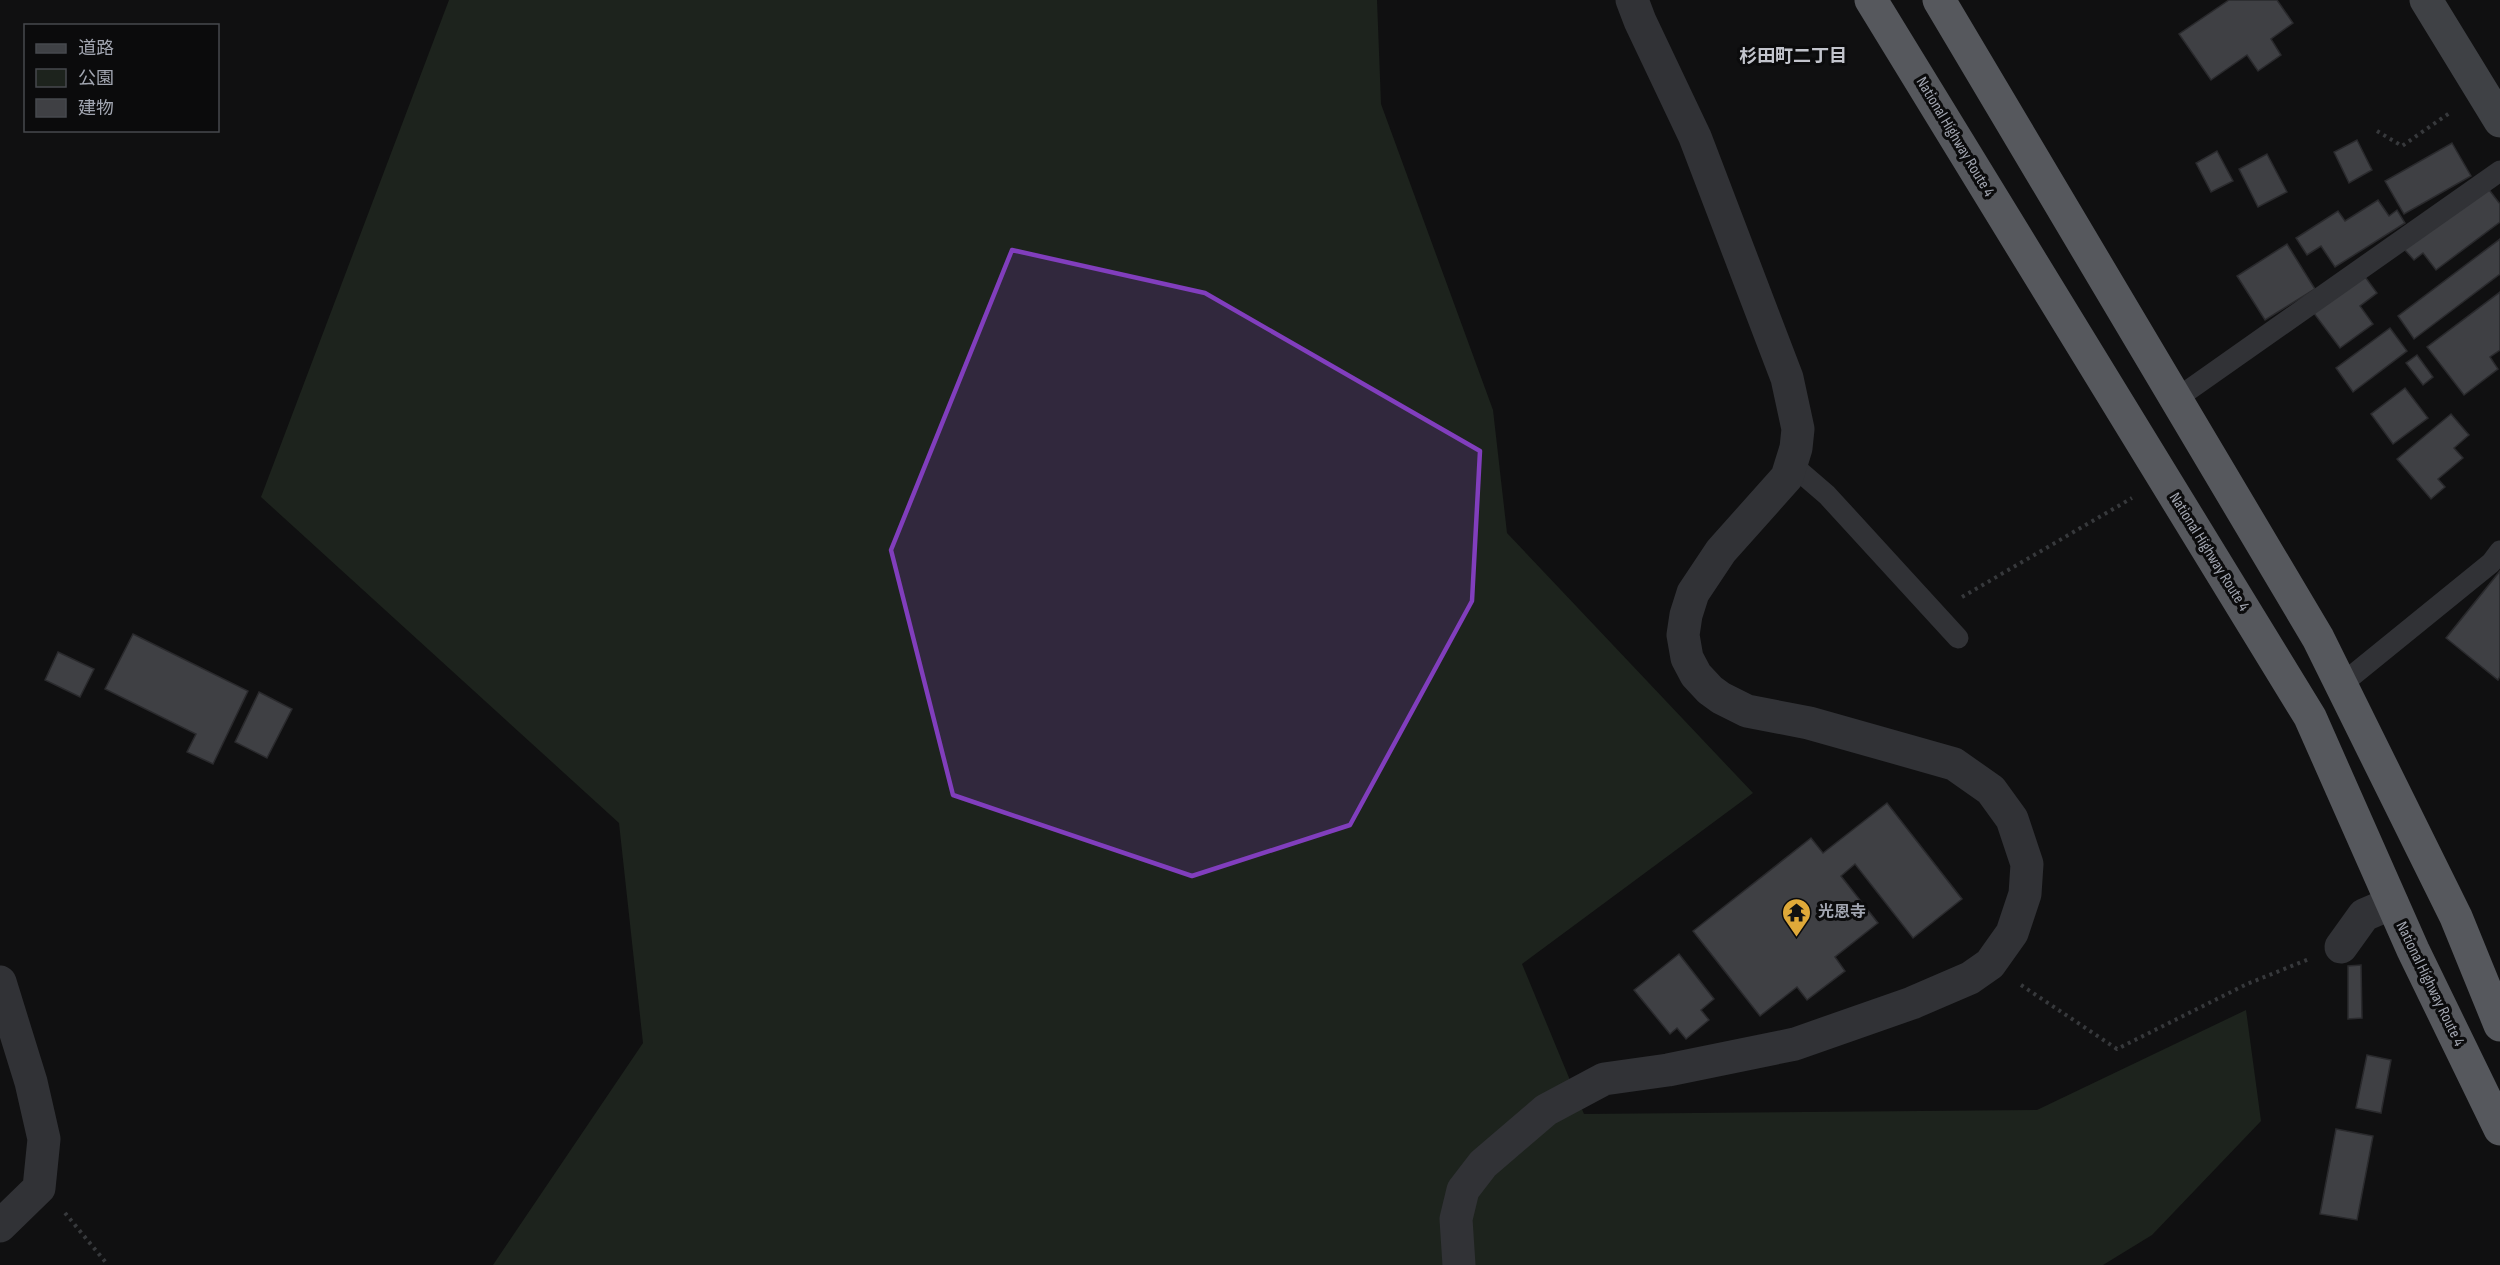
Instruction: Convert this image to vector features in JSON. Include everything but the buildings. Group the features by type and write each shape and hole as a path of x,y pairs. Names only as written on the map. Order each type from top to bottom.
{"highway":[{"name":"National Highway Route 4","path":"1871,0 2310,717 2392,903 2500,1129"},
{"path":"1939,0 2318,638 2456,917 2500,1025"}],"main road":[{"path":"2426,0 2500,121"}],"street":[{"path":"1459,1265 1456,1219 1464,1190 1483,1164 1546,1110 1604,1079 1668,1070 1795,1044 1912,1003 1970,978 1990,964 2012,933 2025,894 2027,864 2012,819 1991,790 1954,764 1809,723 1748,711 1710,690 1696,675 1688,658 1683,635 1693,593 1721,552 1787,477 1798,429 1787,378 1695,136 1632,0"},
{"path":"2341,947 2364,915 2392,903"},
{"path":"0,981 31,1082 44,1139 39,1188 0,1226"}],"lane":[{"path":"2176,399 2500,171"},
{"path":"1791,464 1827,495 1958,638"},
{"path":"2342,684 2491,563 2500,551"}],"path":[{"path":"2377,131 2402,146 2481,90"},
{"path":"1935,613 2164,480"},
{"path":"1990,964 2117,1049 2247,984 2341,947"},
{"path":"39,1188 69,1217 108,1265"}],"highlighted area":[{"path":"1012,250 1205,293 1480,451 1472,601 1350,825 1192,876 953,795 891,550"}],"green space":[{"path":"449,0 1377,0 1381,104 1493,410 1507,533 1753,793 1522,964 1584,1114 2037,1110 2246,1010 2261,1121 2152,1235 2103,1265 493,1265 643,1043 619,823 261,497"}],"place":[{"name":"光恩寺","path":"1797,938"}],"district":[{"name":"杉田町二丁目","path":"1793,56"}]}
